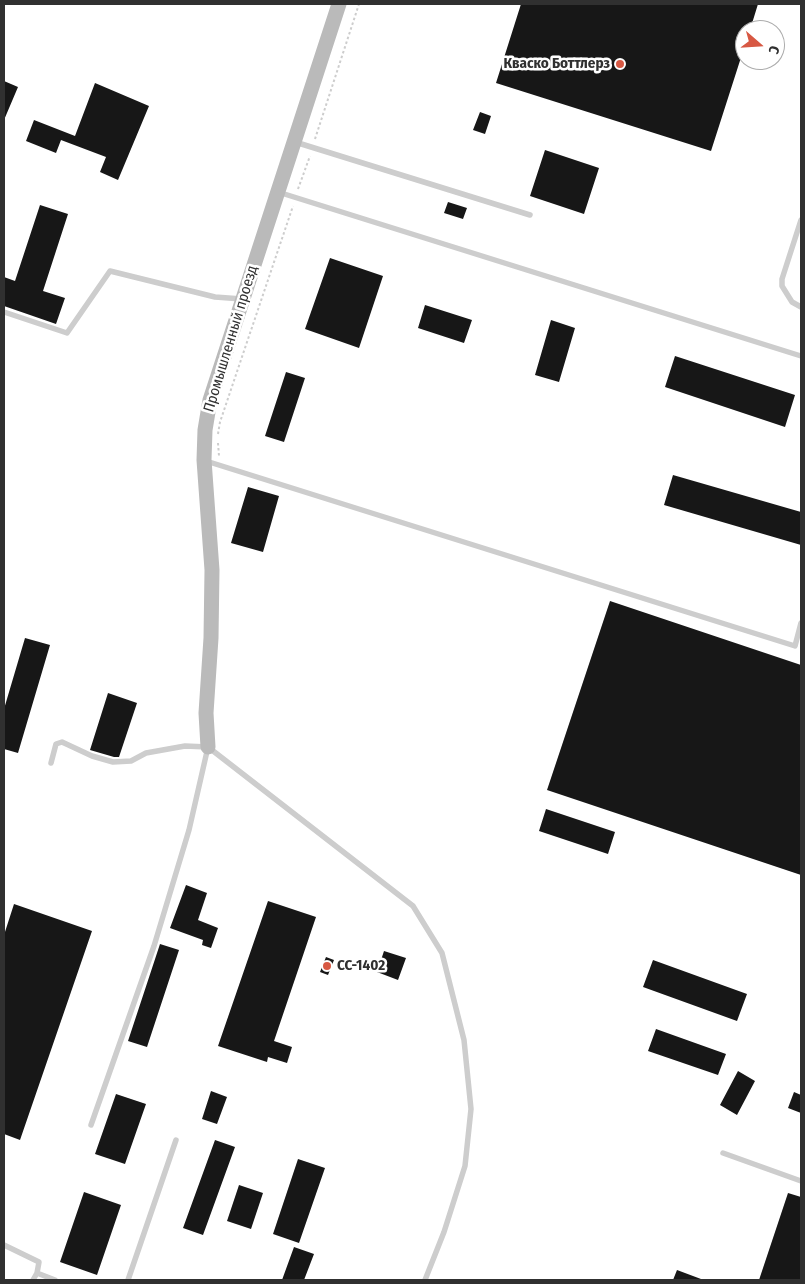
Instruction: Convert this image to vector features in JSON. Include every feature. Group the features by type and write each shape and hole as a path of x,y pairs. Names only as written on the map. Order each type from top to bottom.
{"street":[{"name":"Промышленный проезд","path":"208,747 206,713 211,638 212,570 204,460 205,430 210,400 339,4"}],"lane":[{"path":"295,142 530,215"},
{"path":"278,192 801,356"},
{"path":"801,220 782,279 782,286 792,302 801,308"},
{"path":"4,312 67,332 110,272 214,297 242,299"},
{"path":"204,460 795,646 801,623"},
{"path":"51,763 56,744 62,742 92,756 113,762 131,761 146,753 185,746 208,747 413,906 442,953 464,1040 471,1109 465,1166 444,1232 425,1280"},
{"path":"91,1125 157,937 189,830 208,747"},
{"path":"128,1280 176,1140"},
{"path":"722,1153 801,1181"},
{"path":"4,1245 39,1262 37,1273 33,1280"},
{"path":"37,1273 55,1280"}],"path":[{"path":"220,465 218,438 220,422 359,4"}],"building":[{"name":"Кваско Боттлерз","path":"521,4 758,4 753,20 735,20 735,70 737,70 711,151 496,83"},
{"path":"4,81 18,87 4,120"},
{"path":"95,83 149,106 118,180 100,172 106,157 61,140 56,153 26,141 34,120 75,136"},
{"path":"480,112 491,116 485,134 473,130"},
{"path":"545,150 599,168 584,214 530,196"},
{"path":"448,202 467,208 463,219 444,213"},
{"path":"40,205 68,214 43,291 65,298 56,324 4,306 4,277 15,281"},
{"path":"330,258 383,276 359,348 305,329"},
{"path":"425,305 472,320 464,343 418,328"},
{"path":"551,320 575,328 559,382 535,375"},
{"path":"675,356 795,395 785,427 665,387"},
{"path":"286,372 305,378 284,442 265,436"},
{"path":"673,475 801,512 801,545 664,505"},
{"path":"248,487 279,496 263,552 231,543"},
{"path":"610,601 801,665 801,875 547,790"},
{"path":"25,638 50,645 18,753 4,749 4,709"},
{"path":"108,693 137,703 119,757 90,750"},
{"path":"546,809 615,832 608,854 539,831"},
{"path":"186,885 207,893 198,920 218,928 211,948 202,945 203,940 170,928"},
{"path":"268,901 316,917 274,1041 292,1047 287,1063 268,1057 267,1062 218,1046"},
{"path":"14,904 92,931 20,1140 4,1134 4,935"},
{"path":"160,944 179,950 147,1047 128,1041"},
{"path":"384,951 406,958 398,980 377,972"},
{"name":"СС-1402","path":"326,957 334,960 328,975 320,972"},
{"path":"653,960 747,994 737,1021 643,987"},
{"path":"656,1029 726,1054 718,1075 648,1051"},
{"path":"738,1071 755,1081 737,1115 720,1105"},
{"path":"211,1091 227,1097 217,1124 202,1119"},
{"path":"794,1092 801,1095 801,1113 788,1108"},
{"path":"116,1094 146,1104 125,1164 95,1154"},
{"path":"215,1140 235,1147 203,1235 183,1228"},
{"path":"298,1159 325,1168 299,1243 273,1234"},
{"path":"239,1185 263,1193 251,1229 227,1221"},
{"path":"84,1192 121,1205 97,1275 60,1262"},
{"path":"788,1193 801,1197 801,1280 759,1280"},
{"path":"294,1247 314,1254 304,1280 282,1280"},
{"path":"677,1270 701,1279 701,1280 673,1280"}],"place":[{"name":"Кваско Боттлерз","path":"620,64"},
{"name":"СС-1402","path":"327,966"}]}
